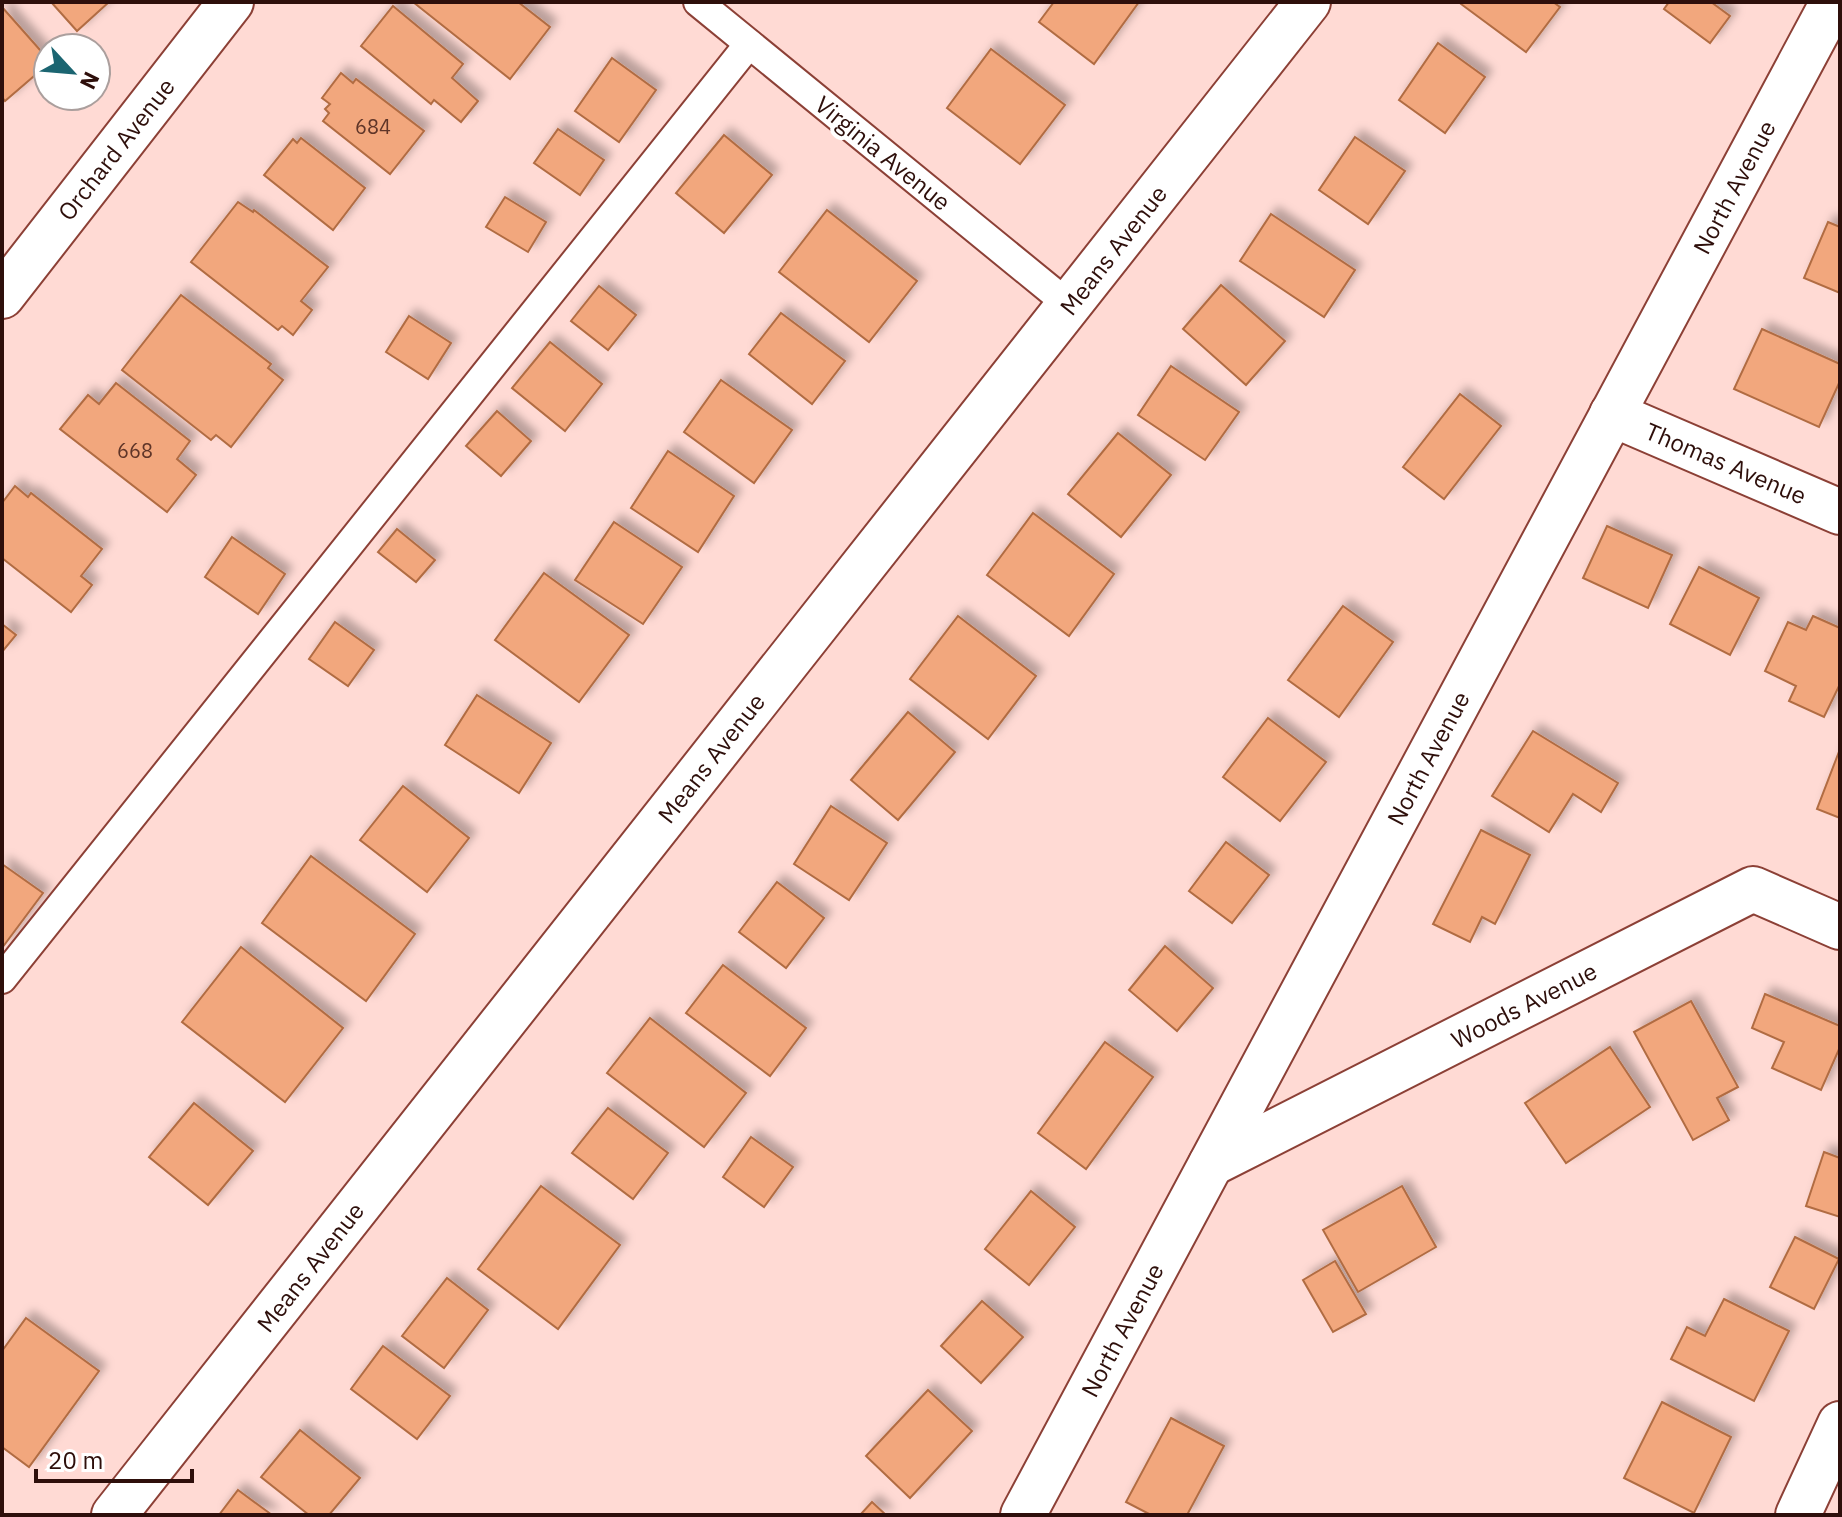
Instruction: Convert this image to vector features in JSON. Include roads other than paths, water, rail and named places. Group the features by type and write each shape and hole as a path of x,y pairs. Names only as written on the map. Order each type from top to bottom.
{"street":[{"name":"Orchard Avenue","path":"2,296 231,2"},
{"name":"Means Avenue","path":"114,1515 1308,2"},
{"name":"North Avenue","path":"1023,1515 1833,2"},
{"name":"Thomas Avenue","path":"1612,414 1840,512"},
{"name":"Woods Avenue","path":"1211,1164 1753,889 1840,927"},
{"path":"1798,1515 1840,1424"}],"lane":[{"name":"Virginia Avenue","path":"698,2 1069,305"},
{"path":"2,979 749,44"}]}
